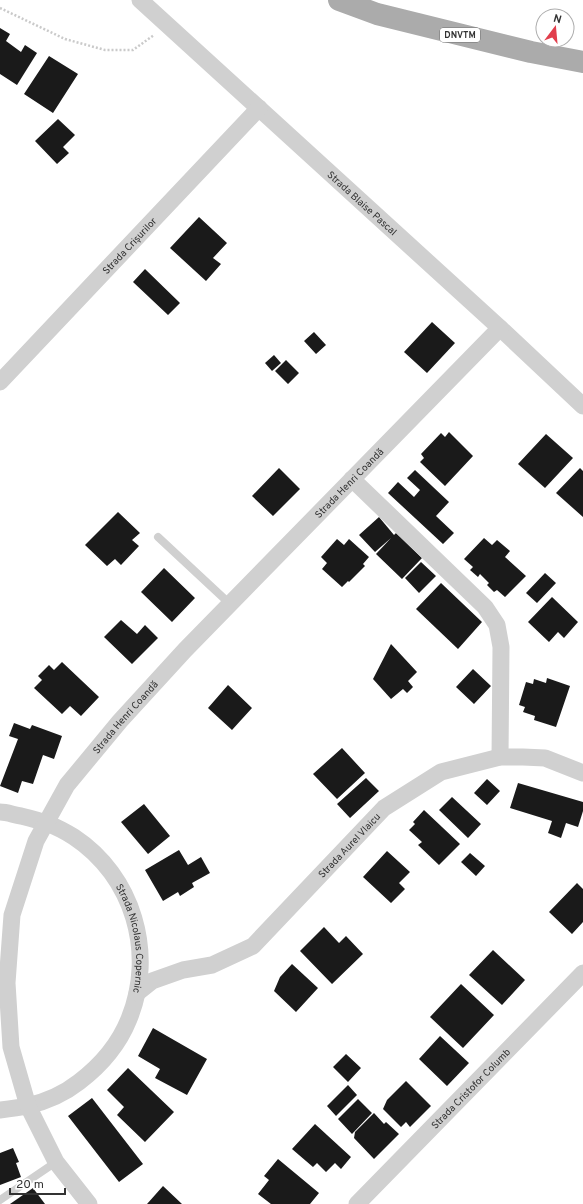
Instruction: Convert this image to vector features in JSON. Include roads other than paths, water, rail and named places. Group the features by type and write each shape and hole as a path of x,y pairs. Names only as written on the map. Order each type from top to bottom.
{"main road":[{"name":"DNVTM","path":"339,0 377,14 531,52 583,62"},
{"name":"DNVTM","path":"376,0 534,40 583,50"}],"street":[{"name":"Strada Blaise Pascal","path":"140,0 500,328 583,406"},
{"name":"Strada Crișurilor","path":"0,382 259,108"},
{"name":"Strada Henri Coandă","path":"89,1204 56,1162 28,1106 11,1047 7,982 12,915 36,841 67,785 120,721 185,650 500,328"},
{"path":"352,479 485,606 497,625 501,647 500,757"},
{"name":"Strada Aurel Vlaicu","path":"137,993 152,981 183,970 212,965 253,946 384,808 441,772 500,757 545,758 583,773"},
{"name":"Strada Nicolaus Copernic","path":"0,812 46,822 65,831 93,852 112,873 123,891 132,910 140,951 140,972 137,993 129,1019 116,1044 99,1065 78,1083 54,1097 28,1106 0,1110"},
{"name":"Strada Cristofor Columb","path":"357,1204 583,973"}],"lane":[{"path":"158,537 230,604"},
{"path":"0,1200 56,1162"}]}
